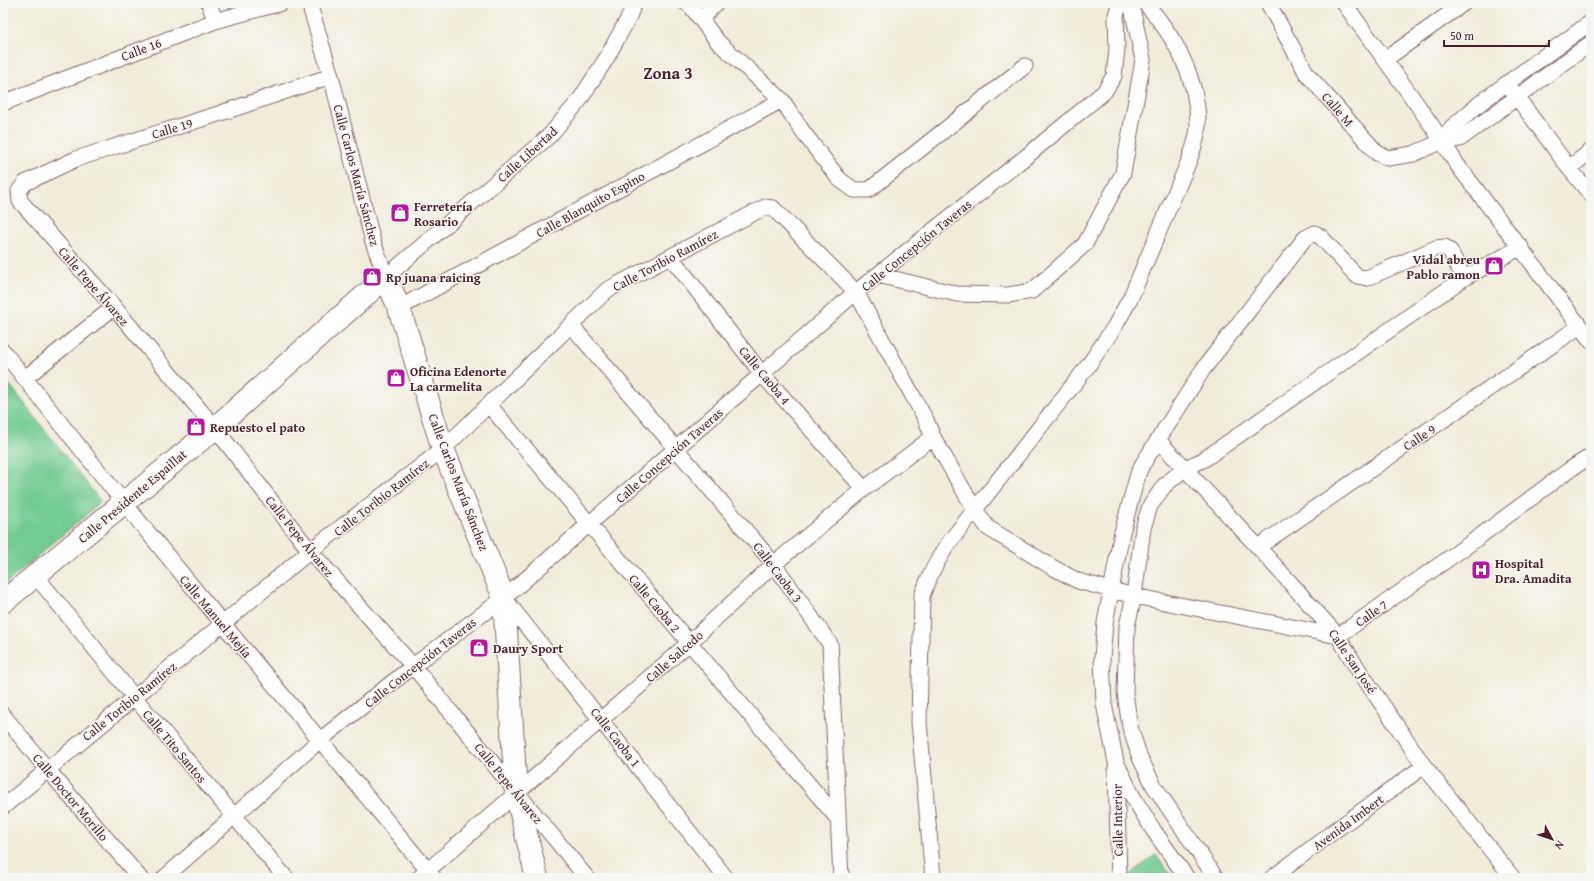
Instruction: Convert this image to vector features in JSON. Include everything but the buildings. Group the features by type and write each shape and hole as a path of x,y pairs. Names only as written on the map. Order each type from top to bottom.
{"street":[{"path":"209,3 215,20"},
{"name":"Calle 16","path":"3,103 215,20 281,3"},
{"name":"Calle Carlos María Sánchez","path":"309,3 331,76 374,242 399,308 443,448 504,598 516,793 537,878"},
{"name":"Calle Libertad","path":"386,277 550,136 579,101 606,59 629,17 634,3"},
{"path":"686,3 690,5 718,42 782,100 803,132 839,179 854,190 869,190 1025,66"},
{"path":"701,20 716,3"},
{"name":"Calle Concepción Taveras","path":"164,878 320,740 413,666 504,598 590,525 856,292 1033,151 1104,92 1114,76 1117,49 1116,15 1120,3"},
{"path":"878,275 956,294 1008,295 1032,290 1085,244 1123,173 1144,60 1131,3"},
{"path":"933,878 918,722 922,596 939,556 1088,366 1115,326 1130,299 1195,144 1198,126 1197,108 1186,63 1160,20 1145,3"},
{"name":"Calle M","path":"1268,3 1307,74 1377,153 1388,158 1413,154 1443,141 1460,140 1591,43"},
{"path":"1344,3 1386,59 1443,141 1456,163 1591,341"},
{"path":"1386,59 1464,3"},
{"path":"1443,141 1452,127 1507,83 1591,22"},
{"name":"Calle 19","path":"19,191 25,183 76,159 331,76"},
{"path":"1507,83 1569,168 1591,195"},
{"name":"Calle Blanquito Espino","path":"399,308 782,100"},
{"path":"1569,168 1591,151"},
{"name":"Calle Pepe Álvarez","path":"19,191 20,201 114,307 215,428 310,551 413,666 587,878"},
{"name":"Calle Toribio Ramírez","path":"3,807 310,551 443,448 607,290 765,207 769,207 773,208 856,292"},
{"path":"1187,878 1154,832 1133,797 1116,762 1104,704 1102,658 1105,623 1122,532 1138,474 1204,368 1305,238 1315,233 1322,238 1357,276 1366,278 1436,248 1445,247 1450,251 1464,278"},
{"path":"1216,878 1154,786 1140,758 1130,727 1125,693 1127,626 1134,596 1143,528 1150,506 1164,486 1185,468 1203,460 1464,278 1521,247"},
{"name":"Calle Caoba 4","path":"671,257 762,374 864,489"},
{"name":"Calle Presidente Espaillat","path":"3,602 215,428 386,277"},
{"path":"856,292 862,300 926,420 933,437 975,510 988,528 1028,554 1078,581 1134,596 1338,636"},
{"path":"25,378 114,307"},
{"name":"Calle Caoba 3","path":"571,325 774,564 830,644 841,878"},
{"name":"Calle 9","path":"1258,547 1580,326"},
{"name":"Calle Manuel Mejía","path":"3,351 124,503 320,740 427,875"},
{"name":"Calle Caoba 2","path":"489,405 838,819"},
{"name":"Calle Salcedo","path":"427,875 516,793 689,643 774,564 864,489 933,437"},
{"name":"Calle San José","path":"1158,440 1258,547 1338,636 1354,663 1424,766 1513,878"},
{"name":"Calle 7","path":"1338,636 1468,545 1569,470 1591,456"},
{"name":"Calle Tito Santos","path":"36,576 134,697 286,878"},
{"name":"Calle Caoba 1","path":"504,598 602,719 726,878"},
{"name":"Calle Doctor Morillo","path":"3,715 140,878"},
{"name":"Calle Interior","path":"1116,762 1119,878"},
{"name":"Avenida Imbert","path":"1272,878 1424,766"}],"green space":[{"path":"3,376 101,502 3,586"},
{"path":"1156,855 1173,878 1125,878"}],"place":[{"name":"Ferretería Rosario","path":"400,213"},
{"name":"Vidal abreu Pablo ramon","path":"1494,266"},
{"name":"Rp juana raicing","path":"372,277"},
{"name":"Oficina Edenorte La carmelita","path":"396,378"},
{"name":"Repuesto el pato","path":"196,427"},
{"name":"Hospital Dra. Amadita","path":"1481,570"},
{"name":"Daury Sport","path":"479,648"}],"district":[{"name":"Zona 3","path":"668,73"}]}
